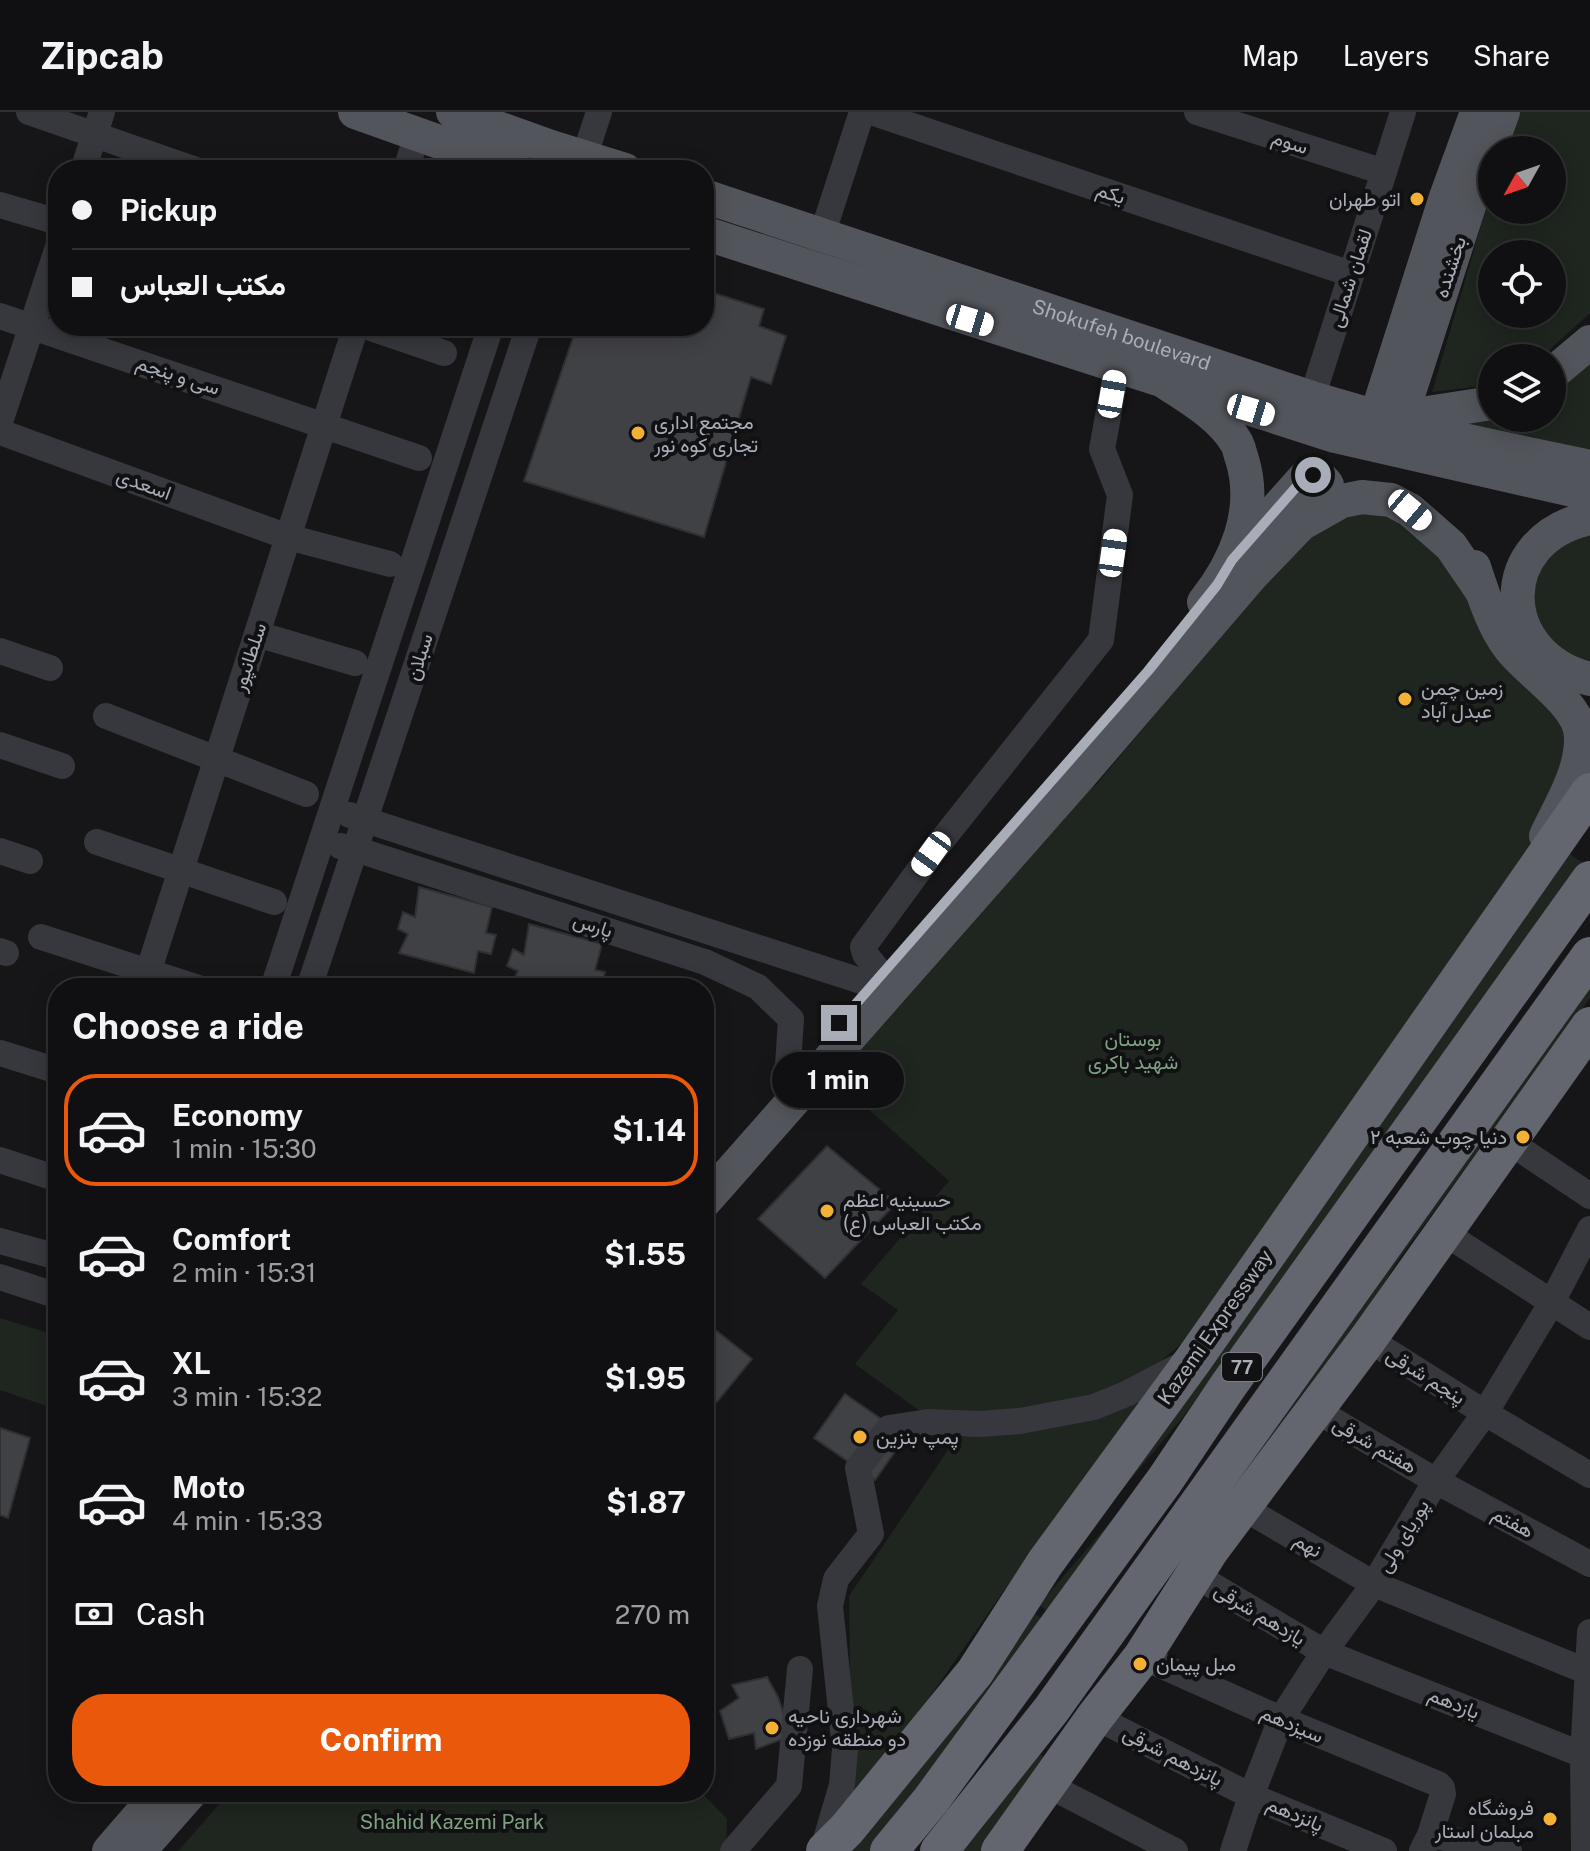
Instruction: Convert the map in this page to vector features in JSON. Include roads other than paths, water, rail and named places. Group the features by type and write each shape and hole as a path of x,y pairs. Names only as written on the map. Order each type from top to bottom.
{"highway":[{"name":"Kazemi Expressway","path":"824,1851 847,1829 975,1672 1045,1563 1194,1359 1590,792"},
{"name":"77","path":"889,1851 931,1800 1165,1480 1228,1386 1590,880"},
{"name":"77","path":"939,1851 1051,1710 1590,956"},
{"path":"1496,1087 1526,1076 1590,999"},
{"path":"1002,1851 1046,1784 1142,1657 1210,1550 1368,1339 1590,1026"},
{"path":"975,1672 1161,1454 1228,1386"},
{"path":"1051,1710 1099,1674 1230,1504 1282,1453"}],"main road":[{"path":"355,112 489,160"},
{"path":"453,112 547,159"},
{"name":"بخشنده","path":"1388,420 1446,197 1477,112"},
{"name":"بخشنده","path":"1388,420 1503,112"},
{"name":"Shokufeh boulevard","path":"714,199 1312,398 1439,435 1590,467"},
{"name":"Shokufeh boulevard","path":"714,236 1335,436 1590,494"},
{"path":"1566,362 1590,342"},
{"path":"1165,382 1197,403 1237,442 1249,481 1246,516 1232,560"},
{"path":"1388,420 1478,405"},
{"path":"1335,436 1427,496 1447,516 1462,538 1481,590 1509,648 1577,718 1582,734 1577,769 1522,892"},
{"path":"714,1164 787,1081 881,985 1083,772 1252,575 1324,497 1327,485 1322,478 1313,475 1305,477 1232,560 1217,585 1148,671 881,985 714,1190"},
{"path":"1301,524 1342,501 1362,497 1391,500 1410,510 1451,546 1481,590"},
{"path":"1590,518 1556,529 1538,543 1526,562 1518,584 1518,609 1526,633 1542,656 1569,674 1590,679"},
{"path":"109,1851 152,1802"},
{"path":"139,1851 182,1802"}],"street":[{"path":"29,112 98,124 175,160"},
{"path":"583,160 599,112"},
{"path":"822,235 862,112"},
{"name":"یکم","path":"871,112 1351,274"},
{"name":"سوم","path":"1197,112 1384,172"},
{"name":"لقمان شمالی","path":"1312,398 1403,112"},
{"path":"86,160 98,124"},
{"path":"409,160 417,135"},
{"path":"0,205 48,219"},
{"path":"0,422 48,277"},
{"name":"سی و پنجم","path":"0,316 48,331"},
{"name":"سی و پنجم","path":"62,336 277,408 323,427"},
{"name":"سلطانپور","path":"147,978 353,336"},
{"path":"394,336 444,353"},
{"name":"سبلان","path":"276,978 488,336"},
{"name":"سبلان","path":"312,978 526,336"},
{"path":"881,985 863,947 931,854 1101,640 1120,495 1102,449 1117,367"},
{"path":"323,427 419,458"},
{"name":"اسعدی","path":"0,432 288,537"},
{"path":"288,537 390,564"},
{"path":"257,634 355,663"},
{"path":"0,651 50,668"},
{"path":"106,716 306,794"},
{"path":"0,745 62,766"},
{"name":"پارس","path":"331,810 881,985"},
{"path":"97,842 274,902"},
{"name":"پارس","path":"320,843 355,849 705,962 758,987 791,1019 787,1081"},
{"path":"0,851 30,861"},
{"path":"705,962 717,934"},
{"path":"41,937 141,978"},
{"path":"0,1053 48,1068"},
{"path":"1508,1141 1590,1196"},
{"path":"0,1160 48,1176"},
{"name":"پوریای ولی","path":"1233,1851 1281,1719 1324,1652 1374,1584 1436,1481 1485,1413 1552,1302 1590,1229"},
{"path":"1443,1232 1590,1327"},
{"path":"0,1241 48,1253"},
{"path":"0,1277 48,1293"},
{"name":"پنجم شرقی","path":"1368,1339 1590,1475"},
{"path":"824,1851 842,1785 845,1749 830,1606 836,1579 871,1534 858,1468 889,1428 928,1422 979,1424 1020,1421 1094,1407 1194,1359"},
{"name":"هفتم شرقی","path":"1314,1409 1436,1481"},
{"name":"هفتم","path":"1436,1481 1590,1564"},
{"name":"نهم","path":"1242,1507 1374,1584 1588,1672"},
{"name":"یازدهم شرقی","path":"1195,1575 1324,1652"},
{"path":"1584,1851 1583,1755 1588,1712 1590,1632"},
{"name":"یازدهم","path":"1324,1652 1583,1755"},
{"name":"سیزدهم","path":"1142,1657 1438,1784 1442,1788 1426,1843"},
{"path":"733,1851 789,1786 800,1669"},
{"name":"پانزدهم شرقی","path":"1095,1717 1251,1796"},
{"path":"1046,1784 1175,1851"},
{"name":"پانزدهم","path":"1251,1796 1384,1851"},
{"path":"1426,1843 1509,1851"}],"place":[{"name":"اتو طهران","path":"1417,199"},
{"name":"مجتمع اداری تجاری کوه نور","path":"638,433"},
{"name":"زمین چمن عبدل آباد","path":"1405,699"},
{"name":"دنیا چوب شعبه ۲","path":"1523,1137"},
{"name":"حسینیه اعظم مکتب العباس (ع)","path":"827,1211"},
{"name":"پمپ بنزین","path":"860,1437"},
{"name":"مبل پیمان","path":"1140,1664"},
{"name":"شهرداری ناحیه دو منطقه نوزده","path":"772,1728"},
{"name":"فروشگاه مبلمان استار","path":"1550,1819"}],"park label":[{"name":"بوستان شهید باکری","path":"1133,1050"},
{"name":"Shahid Kazemi Park","path":"452,1822"}]}
